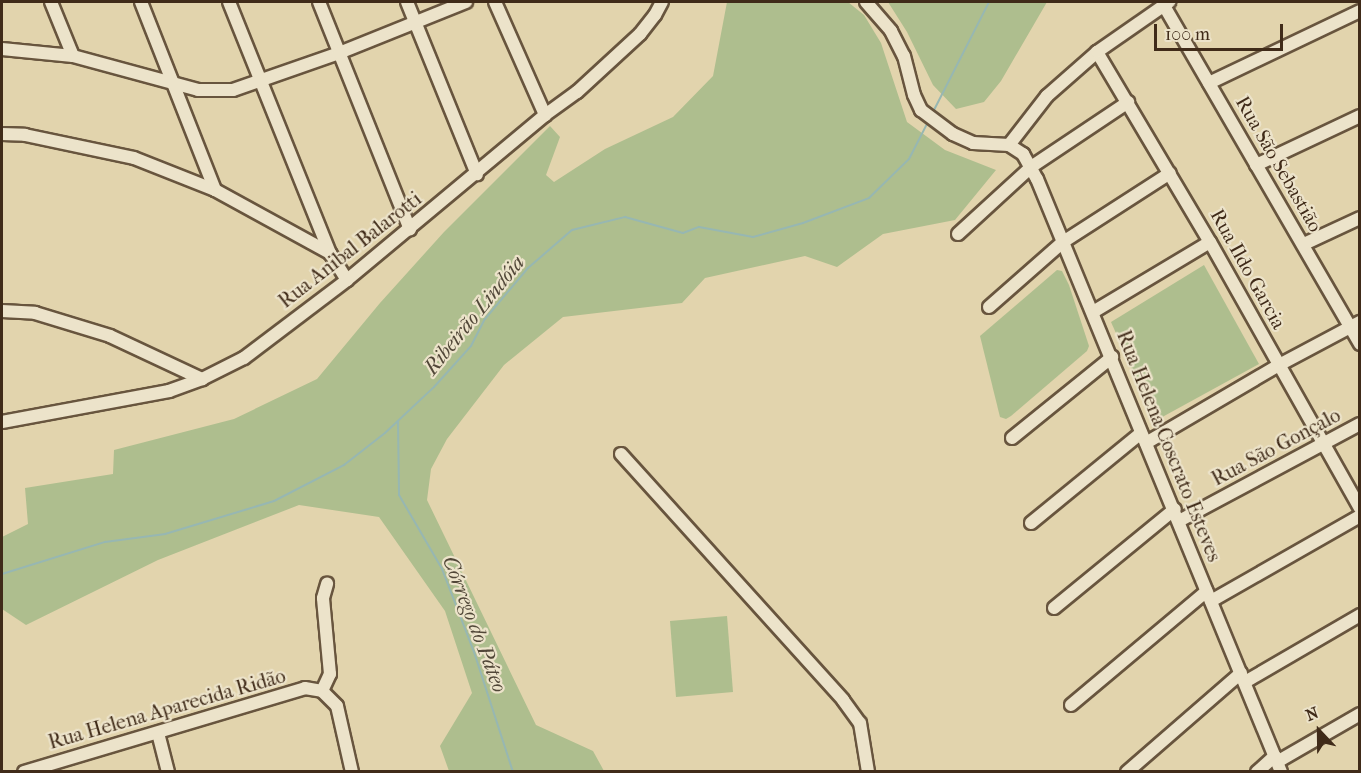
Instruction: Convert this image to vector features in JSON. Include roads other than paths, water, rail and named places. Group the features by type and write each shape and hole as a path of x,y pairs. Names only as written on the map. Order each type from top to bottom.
{"street":[{"path":"51,2 73,56"},
{"path":"141,2 215,189"},
{"path":"229,2 330,253 347,280"},
{"path":"319,2 410,229"},
{"path":"407,2 477,174"},
{"path":"2,49 73,56 198,90 233,90 339,53 466,2"},
{"path":"495,2 544,114"},
{"name":"Rua Anibal Balarotti","path":"2,422 169,391 202,379 244,358 410,229 477,174 544,114 577,92 621,53 651,20 662,2"},
{"path":"866,2 896,39 904,56 914,96 921,110 941,125 973,143 1008,145 1047,96 1097,52 1166,3"},
{"name":"Rua São Sebastião","path":"1166,3 1257,165 1354,324 1359,344"},
{"path":"1209,83 1359,11"},
{"name":"Rua Ildo Garcia","path":"1097,52 1210,242 1359,508"},
{"path":"958,234 1031,167 1128,102"},
{"path":"1257,165 1359,116"},
{"path":"2,134 25,135 134,158 215,189 330,253"},
{"name":"Rua Helena Coscrato Esteves","path":"1008,145 1023,154 1031,167 1112,357 1278,763"},
{"path":"988,307 1063,242 1170,173"},
{"path":"1304,244 1359,218"},
{"path":"1093,312 1210,242"},
{"path":"2,310 35,314 110,336 202,379"},
{"path":"1031,523 1144,438 1354,324"},
{"path":"1012,438 1112,357"},
{"name":"Rua São Gonçalo","path":"1054,608 1177,515 1359,424"},
{"path":"621,454 843,700 860,723 868,771"},
{"path":"1071,705 1209,596 1359,516"},
{"path":"327,584 322,598 330,674 322,691 337,706 352,771"},
{"path":"1127,771 1243,677 1359,615"},
{"name":"Rua Helena Aparecida Ridão","path":"24,771 305,688 322,691"},
{"path":"1257,771 1278,763 1359,714"},
{"path":"158,733 168,771"}],"waterway":[{"name":"Ribeirão Lindóia","path":"933,112 989,2"},
{"name":"Ribeirão Lindóia","path":"2,574 105,542 165,534 274,501 344,465 385,433 434,387 471,346 485,319 528,268 572,230 625,217 683,233 699,227 753,237 803,223 869,198 909,159 929,120"},
{"name":"Córrego do Páteo","path":"398,421 399,495 442,569 474,652 513,772"}]}
